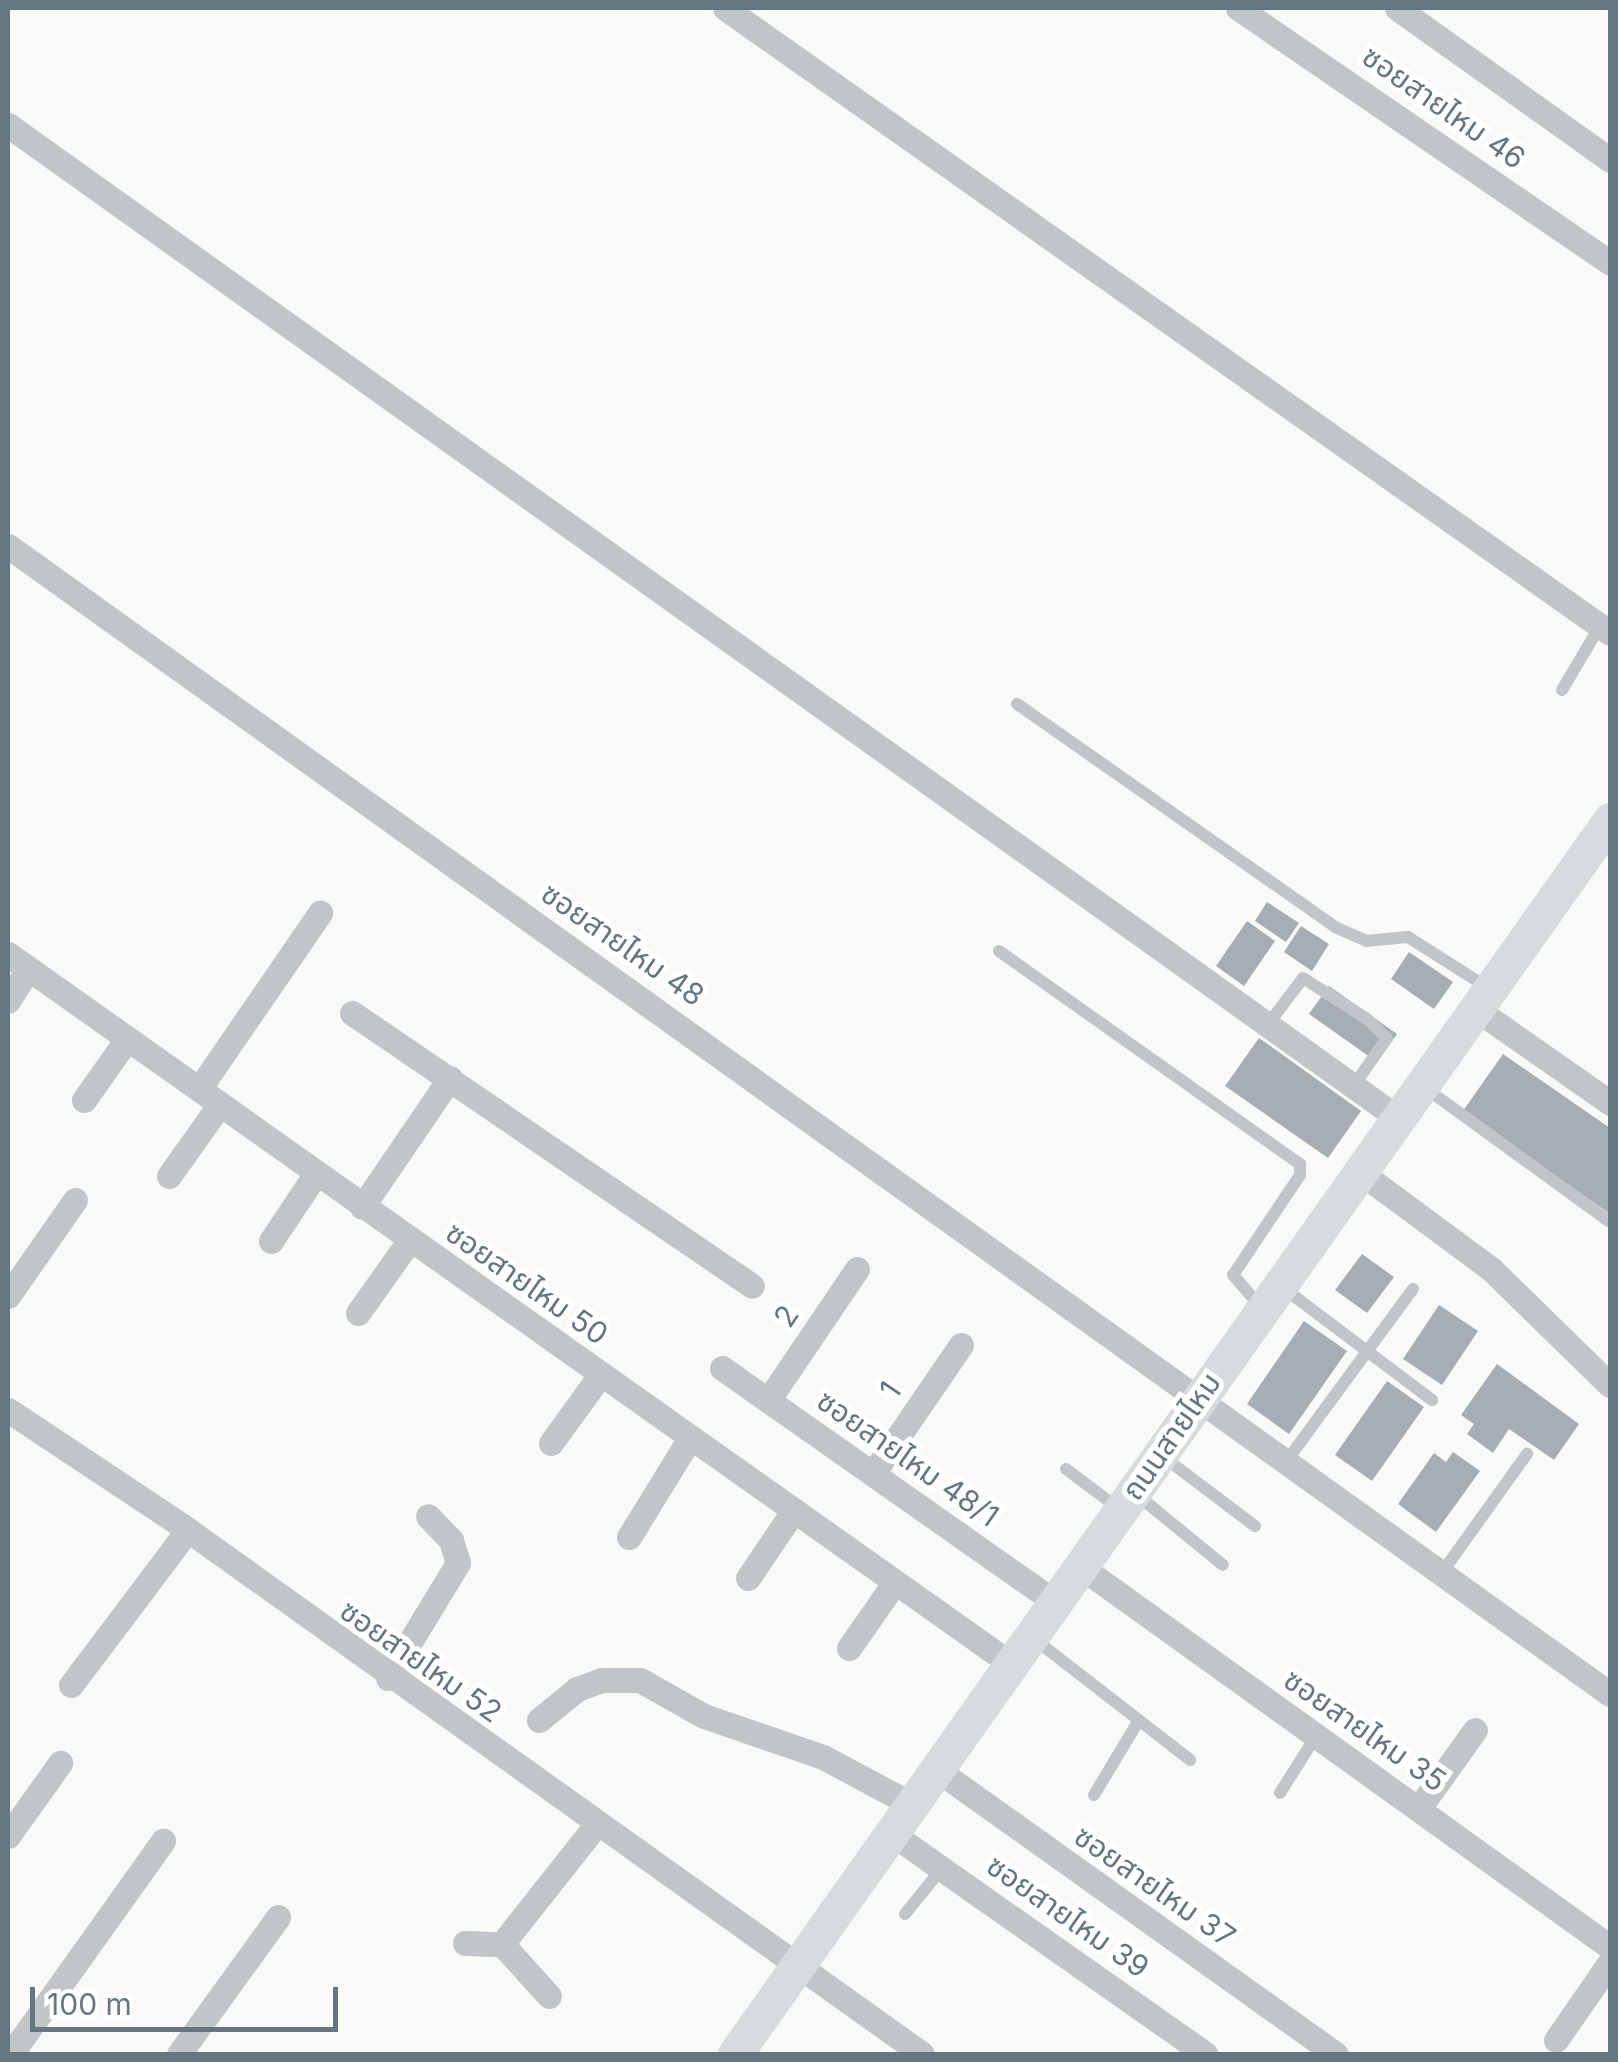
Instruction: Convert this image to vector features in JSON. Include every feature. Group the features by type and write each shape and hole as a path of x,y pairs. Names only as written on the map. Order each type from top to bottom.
{"main road":[{"name":"ถนนสายไหม","path":"735,2054 1610,820"}],"street":[{"path":"726,8 1607,624"},
{"name":"ซอยสายไหม 46","path":"1238,8 1610,263"},
{"path":"1397,8 1610,160"},
{"path":"8,126 1398,1118"},
{"name":"ซอยสายไหม 48","path":"8,546 1200,1395 1441,1574 1606,1683"},
{"path":"168,1176 209,1096 320,913"},
{"path":"8,1000 18,962"},
{"name":"ซอยสายไหม 50","path":"18,962 895,1582 1021,1650"},
{"path":"1483,999 1610,1103"},
{"path":"352,1012 752,1286"},
{"path":"84,1100 127,1039"},
{"path":"362,1207 450,1078"},
{"path":"1360,1172 1491,1269 1610,1385"},
{"path":"270,1241 316,1175"},
{"path":"8,1296 75,1200"},
{"path":"358,1312 409,1241"},
{"name":"2","path":"769,1400 857,1269"},
{"name":"1","path":"874,1472 960,1345"},
{"name":"ซอยสายไหม 48/1","path":"722,1368 1056,1602"},
{"path":"551,1444 601,1374"},
{"name":"ซอยสายไหม 52","path":"8,1410 188,1530 388,1678 922,2054"},
{"path":"630,1537 690,1438"},
{"path":"748,1578 794,1510"},
{"path":"388,1678 458,1563 451,1540 428,1516"},
{"path":"71,1685 188,1530"},
{"name":"ซอยสายไหม 35","path":"1080,1567 1610,1947"},
{"path":"848,1648 895,1582"},
{"path":"539,1720 577,1689 602,1680 640,1680 704,1716 822,1757 912,1804"},
{"path":"1419,1808 1475,1730"},
{"path":"8,1836 60,1763"},
{"name":"ซอยสายไหม 37","path":"936,1769 1336,2054"},
{"path":"502,1944 596,1825"},
{"name":"ซอยสายไหม 39","path":"891,1834 1206,2054"},
{"path":"11,2054 164,1841"},
{"path":"179,2054 278,1917"},
{"path":"465,1942 502,1944 549,1996"},
{"path":"1556,2040 1610,1962"}],"lane":[{"path":"1562,690 1607,624"},
{"path":"1017,704 1336,927 1366,941 1408,937 1483,999"},
{"path":"998,952 1300,1164 1300,1175 1233,1275 1368,1350 1432,1400"},
{"path":"1266,1027 1303,978 1367,1019 1387,1038 1353,1087"},
{"path":"1422,1086 1610,1222"},
{"path":"1288,1459 1413,1288"},
{"path":"1159,1454 1255,1526"},
{"path":"1441,1574 1527,1454"},
{"path":"1066,1470 1126,1500 1223,1564"},
{"path":"1021,1650 1139,1720 1190,1760"},
{"path":"1094,1794 1139,1720"},
{"path":"1280,1793 1316,1736"},
{"path":"905,1914 943,1867"}],"building":[{"path":"1267,902 1299,923 1286,942 1255,921"},
{"path":"1247,921 1275,941 1244,986 1216,966"},
{"path":"1301,926 1329,944 1312,971 1284,952"},
{"path":"1409,952 1453,982 1434,1009 1391,979"},
{"path":"1329,986 1397,1034 1377,1062 1309,1014"},
{"path":"1259,1038 1361,1111 1328,1158 1225,1086"},
{"path":"1503,1054 1610,1128 1610,1214 1463,1111"},
{"path":"1362,1254 1394,1277 1367,1313 1335,1290"},
{"path":"1439,1305 1478,1331 1442,1385 1403,1359"},
{"path":"1304,1321 1347,1351 1289,1434 1247,1404"},
{"path":"1497,1364 1579,1424 1554,1460 1509,1429 1493,1453 1467,1434 1474,1424 1461,1415"},
{"path":"1387,1381 1424,1407 1372,1481 1335,1455"},
{"path":"1453,1452 1480,1471 1436,1532 1398,1504 1434,1453 1446,1462"}]}
